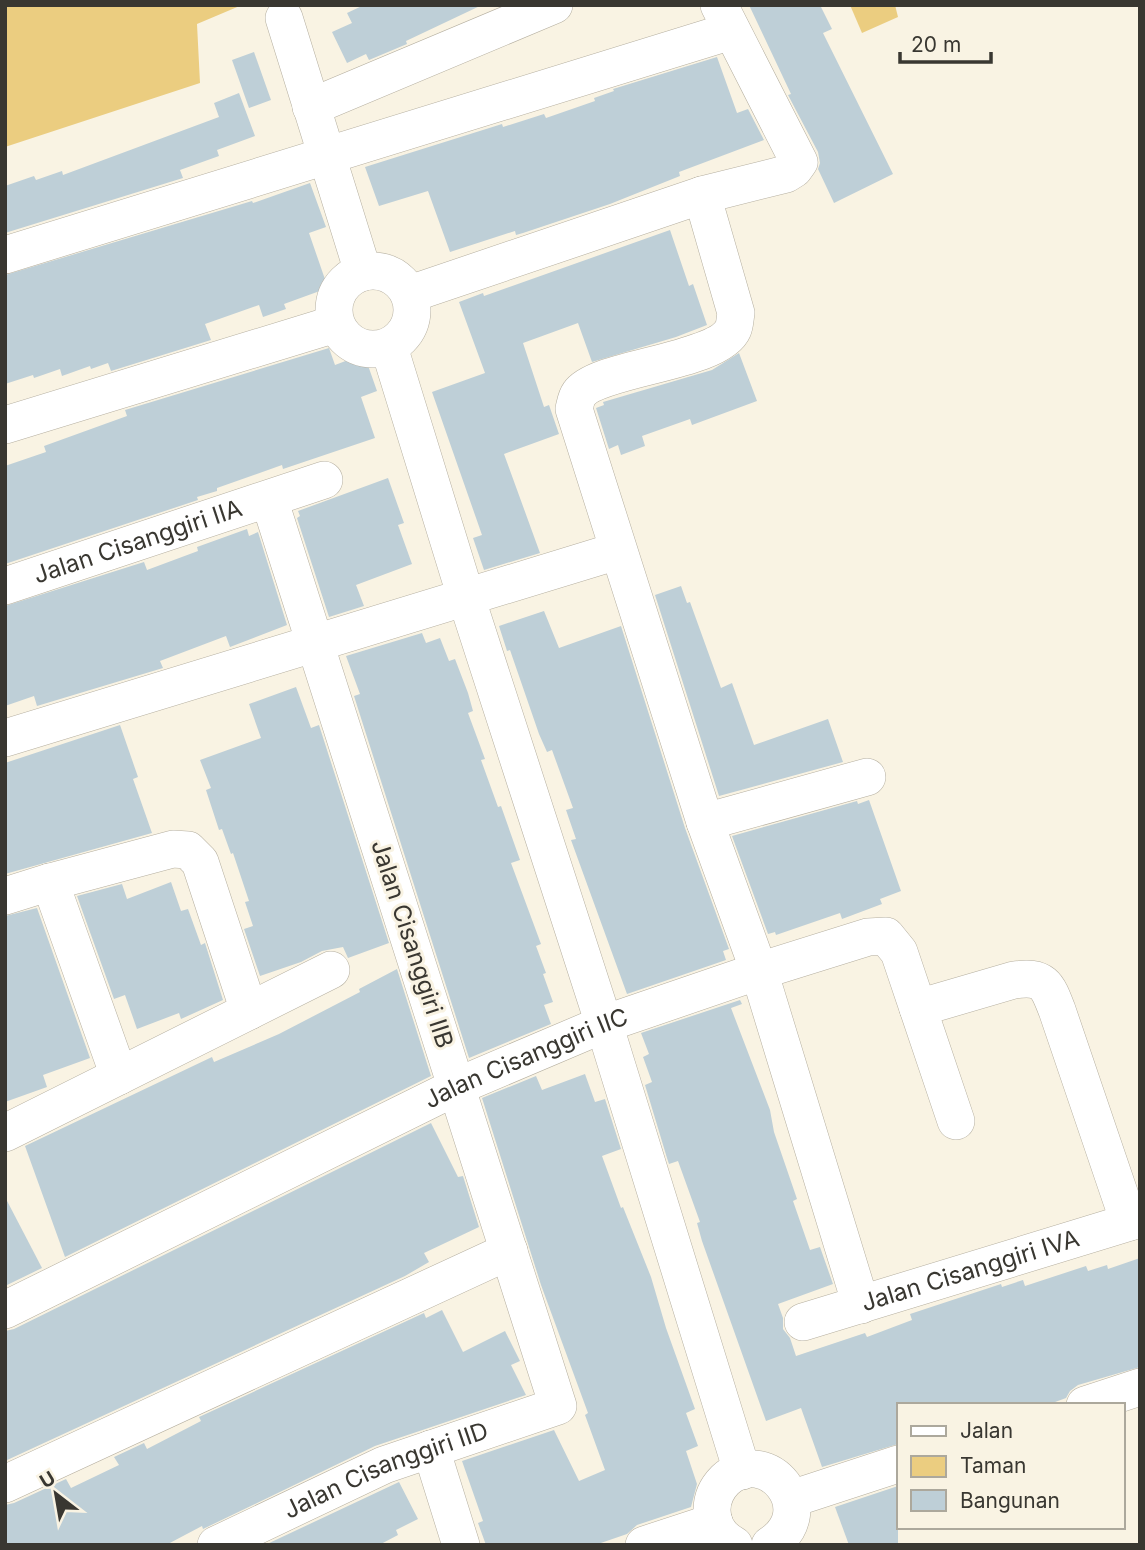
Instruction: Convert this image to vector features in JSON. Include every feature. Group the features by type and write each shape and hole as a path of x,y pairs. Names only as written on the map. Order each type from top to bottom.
{"street":[{"path":"311,107 554,5"},
{"path":"284,18 363,272"},
{"path":"5,255 326,157 725,18 799,162 794,169 786,174 702,195 410,294"},
{"path":"702,195 736,313 732,330 720,342 660,364 595,381 579,393 574,409 705,822 759,971 861,1305"},
{"path":"363,272 391,274 410,294 413,315 405,334 389,346 368,350 348,341 335,324 334,302 344,283 363,272"},
{"path":"5,425 335,324"},
{"path":"389,346 466,597 604,1024 742,1471"},
{"name":"Jalan Cisanggiri IIA","path":"5,586 324,480"},
{"name":"Jalan Cisanggiri IIA","path":"269,499 315,643"},
{"path":"5,738 617,551"},
{"name":"Jalan Cisanggiri IIB","path":"315,643 558,1406"},
{"path":"705,822 867,777"},
{"path":"5,896 50,881 173,849 188,850 200,862 249,1011"},
{"path":"50,881 120,1076"},
{"name":"Jalan Cisanggiri IIC","path":"5,1310 458,1086 604,1024 868,937 886,936 899,953 956,1121"},
{"path":"5,1133 331,970"},
{"path":"918,1008 1014,980 1041,980 1050,991 1134,1220"},
{"name":"Jalan Cisanggiri IVA","path":"803,1322 1134,1220"},
{"path":"5,1484 509,1251"},
{"path":"1091,1403 1140,1387"},
{"name":"Jalan Cisanggiri IID","path":"216,1545 384,1465 558,1406"},
{"path":"431,1449 461,1545"},
{"path":"791,1499 897,1465"},
{"path":"644,1545 724,1534 712,1512 716,1491 732,1475 758,1469 773,1475 784,1485 791,1499 789,1527 770,1545"}],"green space":[{"path":"5,5 242,5 197,24 200,83 5,147"},
{"path":"850,5 895,5 898,17 862,33"}],"building":[{"path":"364,5 482,5 406,41 407,44 369,60 366,54 347,63 332,32 352,23 347,13"},
{"path":"749,5 820,5 832,29 823,33 893,174 834,203 818,169 818,152 788,95 791,94"},
{"path":"254,52 271,100 249,108 232,60"},
{"path":"717,57 737,113 748,109 764,140 679,172 680,176 610,204 523,233 516,235 515,231 450,252 428,191 379,206 365,167 502,124 503,127 544,114 546,118 595,101 594,98 614,91 613,89"},
{"path":"239,93 255,136 217,150 219,156 180,170 183,178 5,233 5,186 34,176 36,180 62,171 63,175 219,117 214,103"},
{"path":"310,183 326,227 309,233 328,288 284,304 286,309 263,317 259,305 205,324 211,340 111,371 108,363 62,376 60,369 5,384 5,275 252,201 253,203"},
{"path":"670,230 689,286 693,284 707,325 592,362 578,323 523,343 544,407 549,405 559,434 504,454 540,553 484,570 473,538 482,535 432,392 485,373 459,302 483,293 484,296"},
{"path":"329,348 335,365 364,354 377,391 361,397 375,438 283,469 282,465 217,488 217,491 197,497 198,500 5,564 5,466 46,452 44,446 127,416 125,410"},
{"path":"739,353 757,401 692,425 690,419 642,436 645,446 621,455 618,445 609,449 596,408 604,405 603,402 712,370"},
{"path":"388,478 404,523 398,525 412,564 356,585 364,606 329,617 297,518 300,516 298,511"},
{"path":"247,529 249,536 258,532 287,625 230,647 226,636 160,661 163,668 37,706 34,696 5,706 5,606 144,562 147,570 198,551 197,547"},
{"path":"681,586 687,603 690,602 721,688 732,683 754,745 828,719 843,762 719,796 655,595"},
{"path":"544,611 559,648 621,626 685,828 729,949 723,951 726,960 627,994 571,840 576,839 566,810 573,808 552,750 547,752 539,734 499,626"},
{"path":"422,633 426,643 440,638 449,661 455,659 468,693 473,711 468,713 485,759 481,760 520,860 511,863 541,944 536,946 553,1002 544,1005 551,1024 469,1058 354,696 360,694 346,656"},
{"path":"296,687 311,728 319,725 389,943 348,958 343,947 322,951 301,962 260,976 244,929 253,926 245,902 249,901 233,853 231,854 222,829 219,830 206,790 211,788 200,760 261,738 249,704"},
{"path":"120,725 138,777 133,779 152,833 5,874 5,763"},
{"path":"869,800 901,891 880,899 882,904 842,919 840,913 776,935 775,932 768,934 732,836"},
{"path":"171,882 181,911 188,909 201,945 205,943 223,1000 181,1019 179,1013 137,1029 125,995 114,999 77,896 122,884 127,899"},
{"path":"37,908 90,1058 43,1075 47,1087 5,1102 5,916"},
{"path":"397,969 431,1076 65,1257 25,1146 212,1057 214,1062 279,1034 360,992 359,989"},
{"path":"740,1000 742,1004 731,1008 770,1110 774,1132 797,1199 793,1201 810,1250 820,1247 833,1284 778,1304 783,1318 783,1329 790,1338 796,1356 865,1333 867,1337 912,1320 910,1314 1001,1284 1002,1287 1023,1280 1025,1286 1086,1266 1088,1271 1107,1265 1108,1269 1140,1258 1140,1367 1078,1385 1066,1398 1052,1403 897,1403 897,1444 822,1467 801,1408 766,1421 702,1241 697,1223 700,1222 678,1161 669,1164 667,1158 645,1085 652,1082 643,1057 649,1054 641,1033"},
{"path":"585,1074 595,1102 605,1099 621,1149 602,1156 651,1277 695,1409 686,1413 698,1446 686,1451 697,1484 691,1507 637,1525 627,1534 595,1545 486,1545 478,1523 483,1521 462,1461 554,1430 579,1481 605,1470 585,1415 588,1413 541,1285 482,1098 536,1076 542,1090"},
{"path":"431,1123 458,1177 463,1176 479,1227 424,1253 429,1262 405,1276 5,1461 5,1331 14,1329"},
{"path":"5,1197 42,1268 5,1286"},
{"path":"442,1310 463,1352 505,1331 520,1361 511,1365 526,1395 375,1446 166,1545 5,1545 5,1505 66,1479 71,1488 119,1465 114,1457 144,1443 147,1449 201,1421 199,1417 424,1313 426,1318"},
{"path":"399,1482 418,1519 396,1530 398,1535 379,1545 265,1545"},
{"path":"897,1486 898,1545 849,1545 835,1507"}]}
